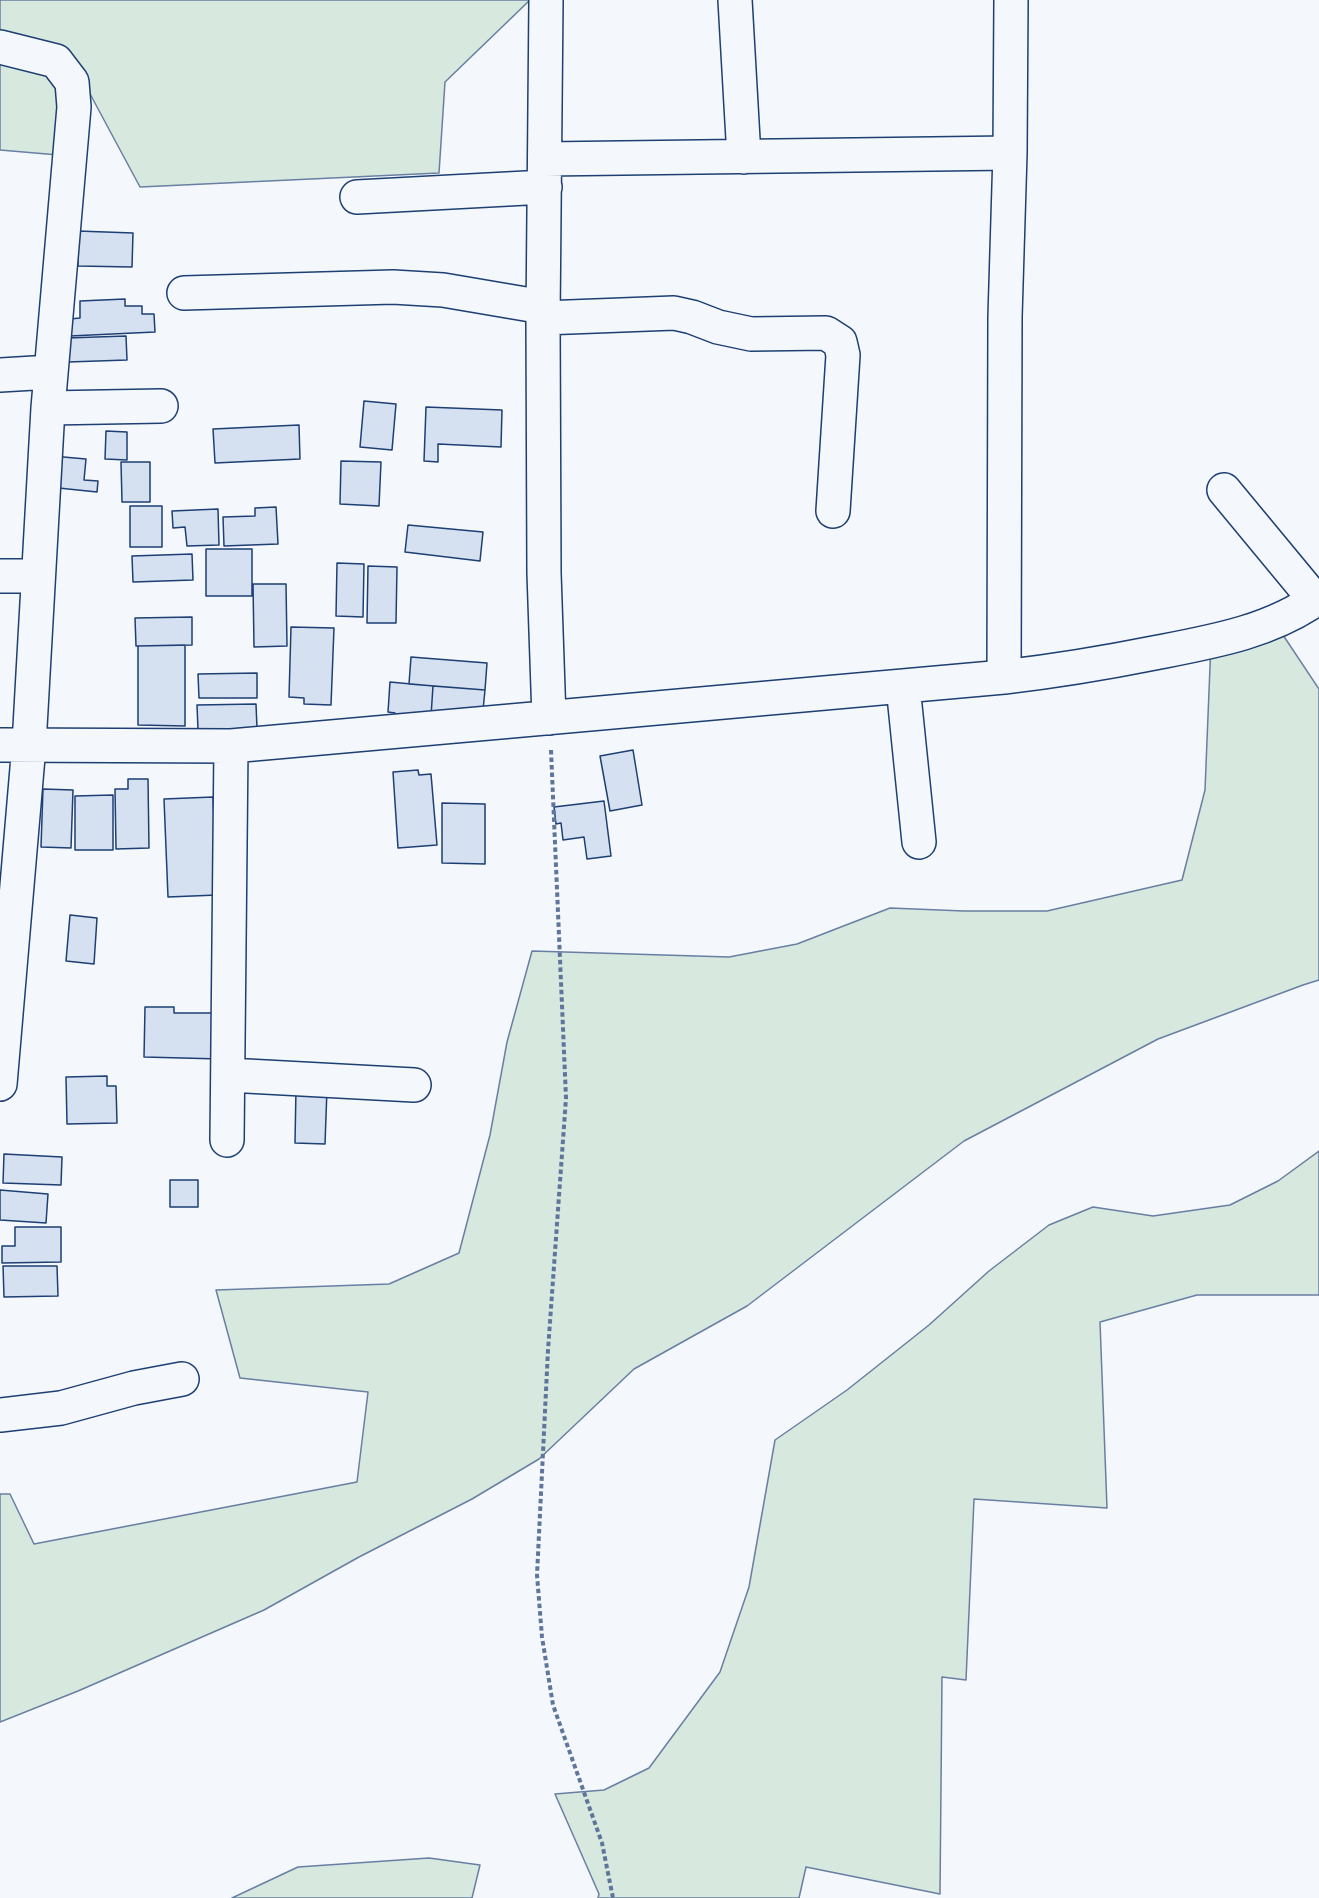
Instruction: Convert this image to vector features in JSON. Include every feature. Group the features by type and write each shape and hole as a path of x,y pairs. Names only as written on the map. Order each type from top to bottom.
{"street":[{"path":"546,0 543,313 544,573 549,718"},
{"path":"735,0 744,157"},
{"path":"1004,677 1005,317 1010,153 1011,0"},
{"path":"0,47 56,62 72,82 74,107 48,408 38,576 15,745 0,1084"},
{"path":"357,197 545,173 744,157 1010,153"},
{"path":"184,293 393,287 443,290 543,313 674,313 692,316 718,327 751,334 826,333 840,342 843,355 833,511"},
{"path":"0,375 51,372"},
{"path":"48,408 161,406"},
{"path":"15,745 231,746 1004,677 1072,669 1211,642 1318,608 1224,490"},
{"path":"0,576 38,576"},
{"path":"903,687 919,842"},
{"path":"227,1140 231,746"},
{"path":"228,1075 414,1085"},
{"path":"0,1415 61,1408 134,1388 182,1379"}],"path":[{"path":"549,718 566,1098 548,1350 537,1575 542,1637 553,1705 602,1843 614,1898"}],"shaded area":[{"path":"0,0 530,0 445,82 439,173 140,187 67,51 70,156 0,150"},
{"path":"1275,623 1319,689 1319,980 1158,1039 964,1141 747,1306 634,1369 539,1459 472,1499 359,1557 264,1610 78,1691 0,1722 0,1494 10,1494 34,1544 357,1482 368,1392 240,1378 216,1290 389,1284 459,1253 490,1135 507,1042 532,951 729,957 797,944 890,908 1047,911 1182,880 1205,790 1211,642"},
{"path":"1319,1151 1319,1295 1197,1295 1100,1322 1107,1508 974,1499 966,1680 942,1677 940,1894 806,1867 799,1898 598,1898 599,1894 555,1794 604,1790 649,1768 720,1672 749,1587 775,1440 847,1390 929,1325 989,1271 1049,1225 1093,1207 1153,1216 1230,1205 1278,1181"},
{"path":"429,1858 480,1865 472,1898 232,1898 298,1867"}],"building":[{"path":"78,231 133,233 132,267 78,266"},
{"path":"125,299 125,306 142,306 142,314 154,314 155,332 70,336 70,319 80,318 80,301"},
{"path":"126,336 127,360 68,362 67,338"},
{"path":"364,401 396,404 392,450 360,447"},
{"path":"426,407 502,410 501,447 438,444 438,462 424,461"},
{"path":"299,425 300,459 215,463 213,429"},
{"path":"106,431 127,432 127,460 105,459"},
{"path":"52,456 86,459 84,480 98,481 97,492 49,487"},
{"path":"341,461 381,462 379,506 340,504"},
{"path":"121,462 150,462 150,502 122,502"},
{"path":"130,506 162,506 162,547 130,547"},
{"path":"276,507 278,544 224,546 223,517 255,516 255,508"},
{"path":"218,509 219,545 187,546 185,527 173,528 172,511"},
{"path":"408,525 483,532 480,561 405,552"},
{"path":"206,549 252,549 252,596 206,596"},
{"path":"192,554 193,580 133,582 132,556"},
{"path":"337,563 364,564 363,617 336,616"},
{"path":"368,566 397,567 396,623 367,623"},
{"path":"253,584 286,584 287,646 254,647"},
{"path":"192,617 192,645 136,646 135,618"},
{"path":"291,627 334,628 331,705 304,704 304,698 289,697"},
{"path":"185,645 185,726 138,725 138,646"},
{"path":"411,657 487,663 485,690 409,684"},
{"path":"257,673 257,698 199,698 198,674"},
{"path":"390,682 433,686 431,716 394,719 395,713 388,712"},
{"path":"433,686 485,690 482,720 431,716"},
{"path":"256,704 257,728 198,730 197,705"},
{"path":"633,750 642,805 610,811 600,756"},
{"path":"418,770 419,775 431,774 437,845 398,848 393,772"},
{"path":"128,779 148,779 149,848 116,849 115,789 128,789"},
{"path":"43,789 73,790 71,848 41,847"},
{"path":"113,795 113,850 75,850 75,796"},
{"path":"213,797 217,895 168,897 164,799"},
{"path":"604,801 611,856 587,859 584,837 563,840 561,823 556,824 554,807"},
{"path":"442,803 485,804 485,864 442,863"},
{"path":"70,915 97,918 94,964 66,961"},
{"path":"145,1007 174,1007 174,1013 220,1013 220,1059 144,1057"},
{"path":"107,1076 107,1086 116,1086 117,1123 67,1124 66,1077"},
{"path":"296,1088 327,1089 325,1144 295,1143"},
{"path":"4,1154 62,1157 61,1185 3,1183"},
{"path":"170,1180 198,1180 198,1207 170,1207"},
{"path":"0,1190 48,1194 46,1223 0,1220"},
{"path":"15,1227 61,1227 61,1262 2,1263 2,1246 15,1246"},
{"path":"3,1266 57,1266 58,1296 4,1297"}]}
